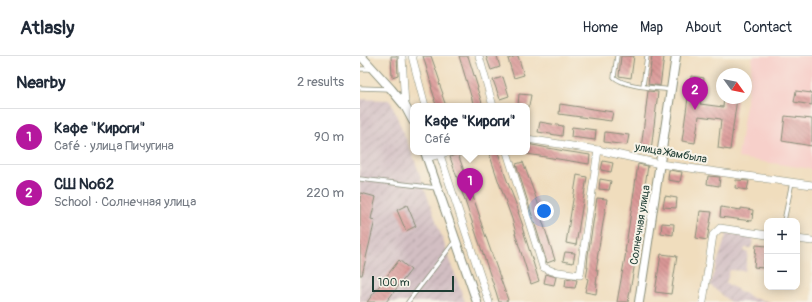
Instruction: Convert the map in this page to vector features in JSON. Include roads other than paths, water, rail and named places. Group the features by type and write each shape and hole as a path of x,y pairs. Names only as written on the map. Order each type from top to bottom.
{"street":[{"path":"361,56 391,89 405,106 410,115"},
{"path":"402,56 405,106"},
{"path":"412,56 424,103"},
{"path":"479,56 492,103"},
{"name":"Солнечная улица","path":"639,302 676,56"},
{"name":"улица Жамбыла","path":"530,139 598,150 660,164 812,185"},
{"path":"508,155 543,267 552,271 580,275 598,150"},
{"path":"426,155 436,188 477,302"},
{"path":"440,155 489,302"},
{"path":"703,302 713,235 720,228 764,235"},
{"path":"800,239 812,241"}],"lane":[{"path":"617,56 614,77 618,80 628,84 671,90"},
{"path":"643,86 647,56"},
{"path":"360,69 373,69"},
{"path":"360,88 391,89"},
{"path":"360,179 436,188"},
{"path":"785,218 792,182"},
{"path":"408,302 456,241"}],"place":[{"name":"СШ №62","path":"695,110"},
{"name":"Кафе \"Кироги\"","path":"470,201"}]}
